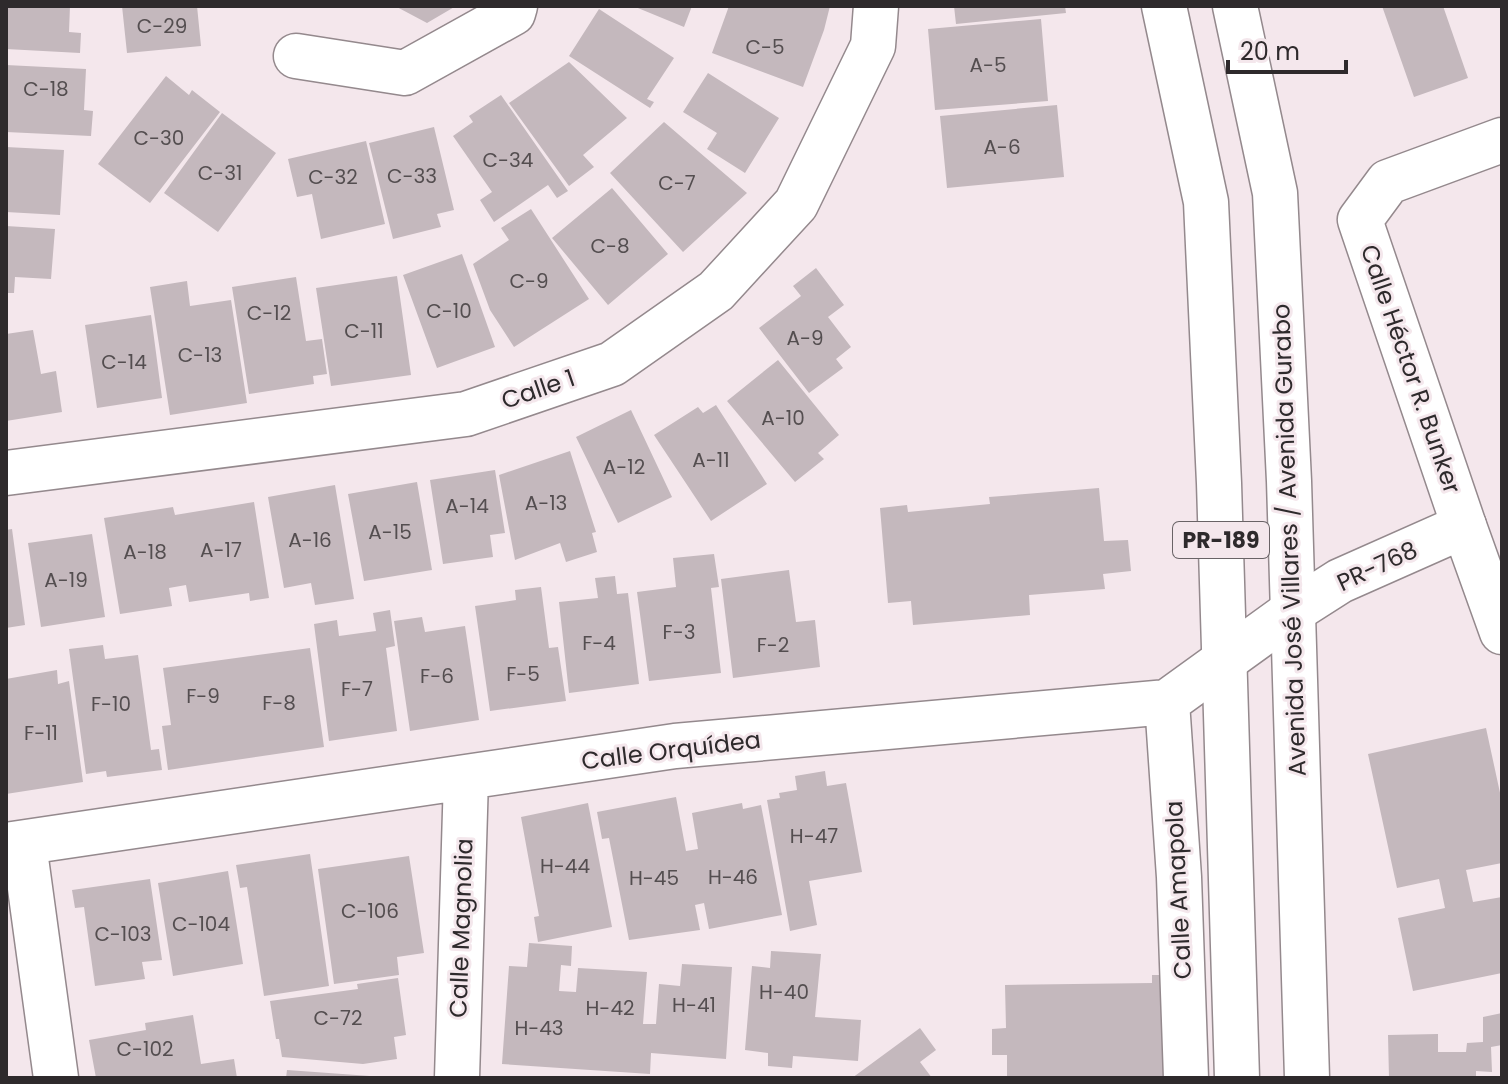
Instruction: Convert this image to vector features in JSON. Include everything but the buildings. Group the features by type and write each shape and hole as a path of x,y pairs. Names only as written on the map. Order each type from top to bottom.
{"street":[{"name":"Calle 1","path":"6,473 466,414 612,364 716,291 796,204 873,46 876,6"},
{"name":"PR-189","path":"1164,6 1206,202 1219,468 1237,1078"},
{"name":"Avenida José Villares / Avenida Gurabo","path":"1235,6 1275,193 1293,611 1307,1078"},
{"path":"296,56 405,73 514,10"},
{"name":"Calle Héctor R. Bunker","path":"1502,140 1388,182 1360,220 1502,632"},
{"name":"PR-768","path":"1293,611 1340,581 1464,526"},
{"path":"1167,702 1293,611"},
{"name":"Calle Orquídea","path":"15,844 675,746 1167,702"},
{"name":"Calle Amapola","path":"1167,702 1179,877 1186,1078"},
{"name":"Calle Magnolia","path":"457,1078 466,778"},
{"path":"15,844 56,1078"}]}
